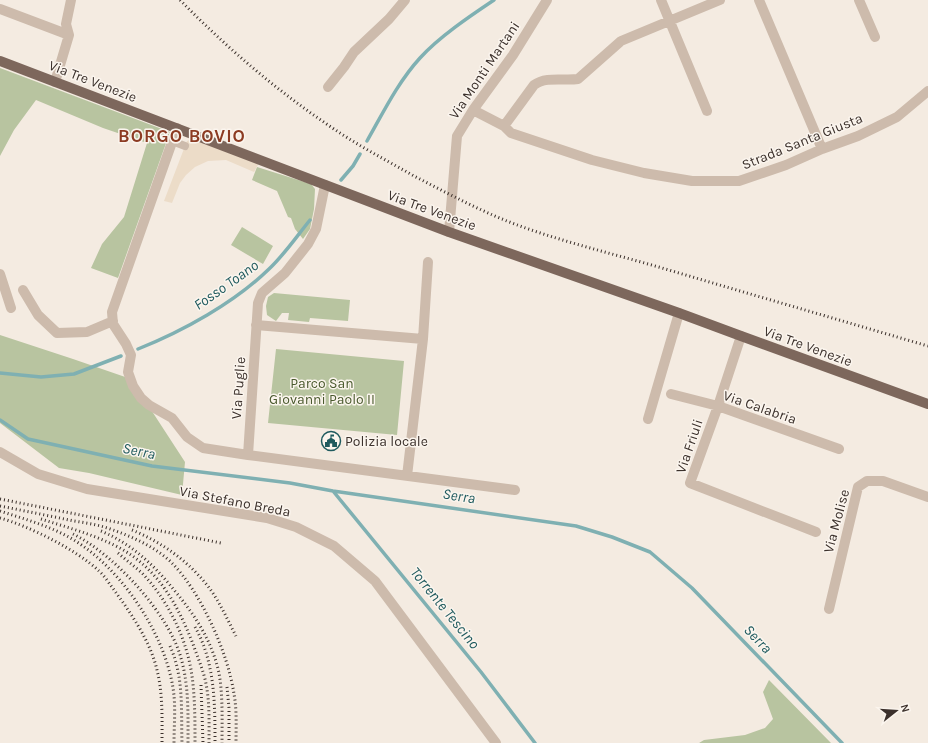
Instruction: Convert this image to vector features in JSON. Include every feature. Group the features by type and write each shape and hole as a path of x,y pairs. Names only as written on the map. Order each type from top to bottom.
{"main road":[{"name":"Via Tre Venezie","path":"0,61 449,232 679,313 928,404"}],"street":[{"path":"55,82 68,35 66,24 71,0"},
{"path":"328,87 354,52 389,19 405,0"},
{"name":"Via Monti Martani","path":"449,232 457,136 473,110 513,55 547,0"},
{"path":"660,0 707,111"},
{"path":"504,126 534,85 538,82 546,80 578,79 621,40 720,0"},
{"path":"759,0 822,149"},
{"path":"860,0 875,37"},
{"path":"0,9 68,35"},
{"name":"Strada Santa Giusta","path":"473,110 504,126 511,133 592,160 644,173 692,181 739,181 786,165 822,149 858,136 896,116 928,91"},
{"path":"177,128 112,312 113,324 126,344 130,354 128,372 133,386 141,398 149,406 172,418 188,437 203,448 515,490"},
{"path":"172,141 185,146"},
{"name":"Via Puglie","path":"248,455 258,303 262,293 285,273 308,244 316,229 325,185"},
{"path":"407,476 423,339 428,262"},
{"path":"0,274 11,308"},
{"path":"23,290 38,315 57,333 87,332 113,321"},
{"path":"648,419 679,313"},
{"path":"256,325 423,339"},
{"name":"Via Friuli","path":"741,336 718,406 690,483 816,532"},
{"name":"Via Calabria","path":"671,394 718,406 839,449"},
{"name":"Via Stefano Breda","path":"0,452 38,474 87,489 266,518 296,526 334,546 375,581 496,743"},
{"name":"Via Molise","path":"829,609 858,487 868,481 883,481 928,497"}],"green space":[{"path":"0,68 170,132 118,278 91,268 102,244 124,217 147,143 103,128 36,100 14,130 0,156"},
{"path":"257,167 311,184 315,189 314,209 310,229 303,239 295,229 291,218 288,217 277,191 252,180"},
{"path":"242,227 273,246 263,264 231,245"},
{"path":"274,293 350,300 348,321 310,318 309,322 288,320 289,313 282,313 276,321 267,315 266,306 268,297"},
{"path":"0,335 131,379 185,462 182,495 89,473 59,468 0,423"},
{"name":"Parco San Giovanni Paolo II","path":"276,349 404,361 397,435 268,423"},
{"path":"769,680 831,743 699,743 704,740 745,735 765,728 773,719 763,692"}],"shaded area":[{"path":"192,139 259,163 254,172 226,160 208,161 195,167 186,175 180,183 172,203 164,201 187,141"}],"waterway":[{"name":"Fosso Toano","path":"367,141 398,87 420,58 445,35 494,0"},
{"name":"Fosso Toano","path":"341,180 353,166 360,154"},
{"name":"Fosso Toano","path":"138,349 173,334 224,305 275,264 310,220"},
{"name":"Fosso Toano","path":"0,373 41,377 74,374 121,356"},
{"name":"Serra","path":"0,420 28,439 152,466 290,483 333,491 576,526 612,537 650,552 692,588 842,743"},
{"name":"Torrente Tescino","path":"333,491 481,672 535,743"}],"railway":[{"path":"180,0 233,51 271,83 341,134 414,176 480,209 507,221 555,238 928,346"},
{"path":"0,499 221,543"},
{"path":"0,506 108,528 144,543 171,562 193,590 203,606 212,624 226,660 235,700 236,743"},
{"path":"0,511 32,521 63,534 83,546 119,579 148,621 168,666 174,695 174,743"},
{"path":"0,518 38,533 66,547 90,563 99,571 126,606 150,648 157,670 161,697 162,743"},
{"path":"41,519 88,534 116,546 143,564 164,588 180,614 187,629 204,675 207,687 209,743"},
{"path":"132,530 163,546 182,560 199,576 215,597 236,636"},
{"path":"101,531 123,542 142,556 182,599 202,629 212,650 219,673 222,699 222,743"},
{"path":"73,534 89,543 122,570 152,605 165,623 175,641 184,669 188,700 188,743"},
{"path":"118,553 142,573 160,595 181,634 186,648 192,676 195,743"},
{"path":"195,627 202,640 210,669 214,698 215,743"},
{"path":"170,646 178,670 180,682 182,743"},
{"path":"201,685 203,743"},
{"path":"227,687 229,708 229,743"}],"place":[{"name":"Polizia locale","path":"331,441"}],"district":[{"name":"BORGO BOVIO","path":"182,136"}]}
